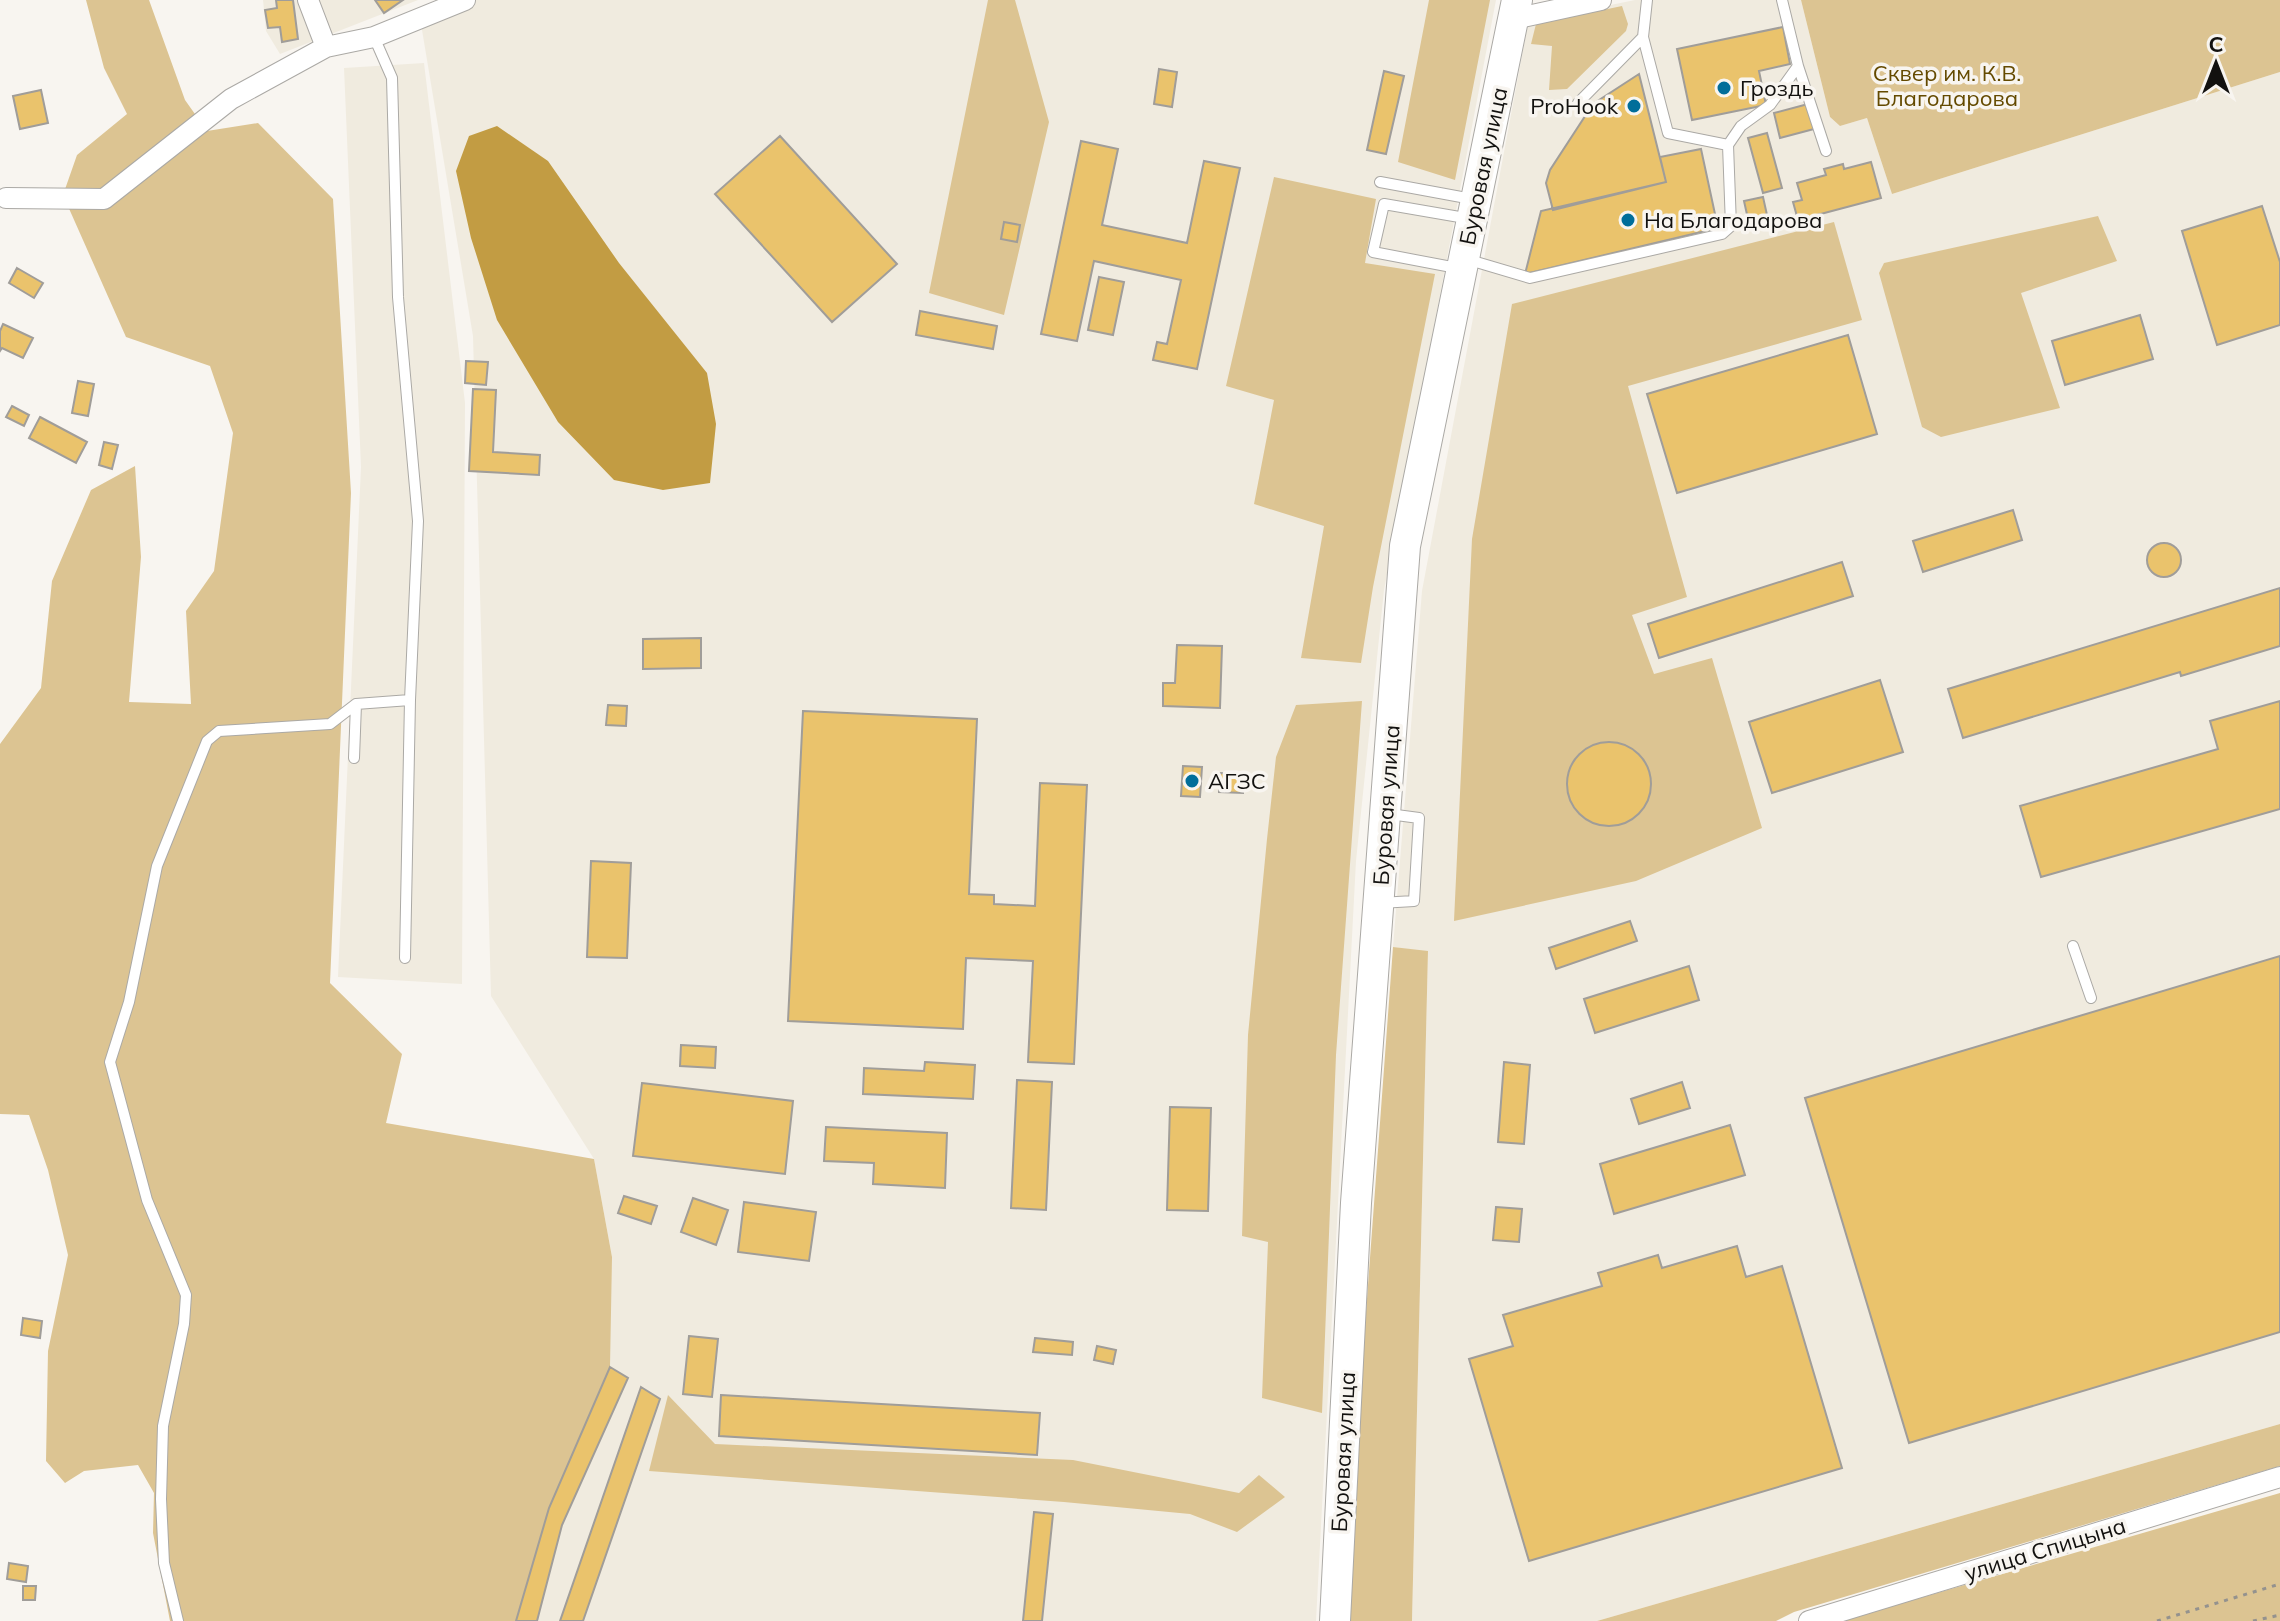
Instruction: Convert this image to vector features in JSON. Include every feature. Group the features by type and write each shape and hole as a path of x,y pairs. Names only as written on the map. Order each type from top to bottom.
{"main road":[{"name":"Буровая улица","path":"1335,1621 1349,1312 1405,546 1516,9"}],"street":[{"path":"308,0 326,47"},
{"path":"2,197 104,199 231,99 326,47 374,37 465,0"},
{"path":"1516,9 1601,0"},
{"name":"улица Спицына","path":"1809,1621 2280,1477"}],"lane":[{"path":"1647,0 1643,37 1668,133 1728,145"},
{"path":"1782,0 1798,66 1826,151"},
{"path":"374,37 392,78 398,297 418,521 410,700 405,958"},
{"path":"1578,103 1643,37"},
{"path":"1475,209 1384,204 1373,252 1463,264 1530,278 1722,234 1731,226 1728,145 1741,126 1770,105 1798,66"},
{"path":"1380,182 1475,209"},
{"path":"178,1621 164,1563 161,1499 163,1426 184,1324 186,1295 147,1200 110,1062 129,1002 157,866 207,741 219,731 330,724 356,704 410,700"},
{"path":"354,758 356,704"},
{"path":"2073,946 2091,998"}],"path":[{"path":"2157,1621 2280,1584"},
{"path":"2253,1621 2280,1615"}],"shaded area":[{"path":"263,0 418,0 280,54 266,31"},
{"path":"452,0 1496,0 1384,590 1356,861 1316,1621 516,1621 549,1508 612,1257 594,1159 491,996 473,336 419,12"},
{"path":"1635,0 1801,0 1830,117 1840,126 1867,118 1892,194 2280,72 2280,1424 1597,1621 1412,1621 1428,952 1393,947 1422,591 1527,29 1532,22 1542,19"},
{"path":"424,63 465,403 462,984 338,977 361,467 344,68"},
{"path":"497,126 548,161 619,263 707,373 716,424 710,483 663,490 614,480 558,422 497,320 471,238 456,171 469,136"}],"green space":[{"path":"86,0 149,0 185,100 207,131 258,123 333,199 351,493 330,983 402,1054 386,1123 594,1159 612,1257 610,1367 549,1508 516,1621 170,1621 153,1533 154,1493 138,1465 84,1471 65,1483 46,1461 48,1351 68,1255 48,1170 29,1115 0,1114 0,744 41,688 52,581 91,490 135,466 141,557 129,702 191,704 186,611 214,571 233,433 210,366 126,337 63,195 77,155 127,114 104,68"},
{"path":"988,0 1015,0 1049,122 1004,315 929,293"},
{"path":"1429,0 1490,0 1455,180 1398,162"},
{"name":"Сквер им. К.В. Благодарова","path":"1801,0 2280,0 2280,72 1892,194 1867,118 1840,126 1830,117"},
{"path":"1622,6 1628,24 1626,31 1567,89 1549,90 1552,46 1531,44 1536,24"},
{"path":"1274,177 1376,199 1365,263 1435,274 1373,587 1361,663 1301,658 1324,526 1254,504 1274,400 1226,386"},
{"path":"2098,216 2117,261 2021,293 2060,408 1941,437 1922,427 1879,273 1884,263"},
{"path":"1834,222 1862,320 1628,386 1687,597 1632,615 1654,674 1712,658 1762,828 1636,881 1454,921 1472,539 1512,304"},
{"path":"1362,701 1336,1055 1322,1413 1262,1398 1268,1242 1242,1236 1248,1035 1276,757 1296,705"},
{"path":"1393,947 1428,951 1412,1621 1347,1621 1357,1434"},
{"path":"668,1395 715,1444 1073,1460 1239,1493 1259,1475 1285,1497 1237,1532 1190,1514 649,1471"},
{"path":"2280,1424 2280,1466 1794,1612 1776,1621 1597,1621"},
{"path":"2280,1493 2280,1621 1841,1621"}],"building":[{"path":"276,0 293,0 298,39 282,42 280,27 268,28 265,10 277,8"},
{"path":"375,0 403,0 384,13"},
{"name":"Гроздь","path":"1783,27 1790,64 1759,71 1766,105 1692,120 1677,49"},
{"path":"1159,69 1177,72 1172,107 1154,104"},
{"path":"1384,71 1404,76 1386,154 1367,150"},
{"path":"1639,74 1666,182 1553,210 1546,183 1550,170 1593,104"},
{"path":"41,90 48,123 20,129 13,96"},
{"path":"1808,104 1814,129 1780,138 1774,113"},
{"path":"1767,133 1782,188 1763,193 1748,138"},
{"path":"780,136 897,264 832,322 715,194"},
{"path":"1081,141 1118,149 1102,225 1187,243 1204,161 1240,168 1197,369 1153,360 1157,342 1167,344 1181,280 1094,261 1077,341 1041,334"},
{"name":"На Благодарова","path":"1701,149 1718,228 1525,274 1541,211 1666,182 1660,157"},
{"path":"1871,162 1881,198 1798,220 1793,202 1802,200 1797,183 1826,175 1824,169 1843,164 1844,169"},
{"path":"1763,197 1769,224 1750,228 1744,201"},
{"path":"2262,206 2280,262 2280,325 2217,345 2182,231"},
{"path":"1004,222 1020,225 1017,242 1001,239"},
{"path":"17,268 43,283 34,298 9,283"},
{"path":"1099,277 1124,282 1113,335 1088,330"},
{"path":"920,311 997,326 993,349 916,335"},
{"path":"2140,315 2153,359 2065,385 2052,341"},
{"path":"3,324 33,338 23,358 2,348 0,351"},
{"path":"1848,335 1877,434 1677,493 1647,394"},
{"path":"466,361 488,362 486,385 465,383"},
{"path":"78,381 94,384 88,416 72,413"},
{"path":"473,389 496,390 493,452 540,455 539,475 469,471"},
{"path":"12,406 29,415 24,426 6,417"},
{"path":"40,417 87,442 76,463 29,438"},
{"path":"104,442 118,445 112,469 99,465"},
{"path":"2013,510 2022,540 1923,572 1913,541"},
{"path":"2164,543 2176,548 2181,560 2176,572 2164,577 2152,572 2147,560 2152,548"},
{"path":"1842,562 1853,596 1659,658 1648,624"},
{"path":"2280,588 2280,646 2181,676 2180,672 1963,738 1948,689"},
{"path":"701,638 701,668 643,669 643,639"},
{"path":"1177,645 1222,646 1220,708 1163,706 1163,683 1175,683"},
{"path":"1880,680 1903,752 1772,793 1749,722"},
{"path":"2280,701 2280,809 2041,877 2020,806 2218,749 2210,721"},
{"path":"608,705 627,706 626,726 606,725"},
{"path":"803,711 977,719 969,894 994,895 994,904 1035,906 1040,783 1087,785 1074,1064 1028,1062 1033,961 966,958 963,1029 788,1021"},
{"path":"1609,742 1625,745 1639,754 1648,768 1651,784 1648,800 1639,814 1625,823 1609,826 1593,823 1579,814 1570,800 1567,784 1570,768 1579,754 1593,745"},
{"name":"АГЗС","path":"1183,766 1202,767 1200,797 1181,796"},
{"name":"АГЗС","path":"1219,773 1243,774 1243,793 1219,792"},
{"path":"591,861 631,863 627,958 587,957"},
{"path":"1630,921 1637,941 1556,969 1549,948"},
{"path":"2280,956 2280,1332 1909,1443 1805,1098"},
{"path":"1689,966 1699,1000 1595,1033 1584,999"},
{"path":"681,1045 716,1047 715,1068 680,1066"},
{"path":"925,1062 975,1065 973,1099 863,1094 864,1068 924,1071"},
{"path":"1504,1062 1530,1065 1524,1144 1498,1142"},
{"path":"1017,1080 1052,1082 1046,1210 1011,1208"},
{"path":"1682,1082 1690,1108 1639,1124 1631,1099"},
{"path":"642,1083 793,1101 785,1174 633,1156"},
{"path":"1170,1107 1211,1108 1208,1211 1167,1210"},
{"path":"1730,1125 1745,1175 1614,1214 1600,1164"},
{"path":"826,1127 947,1133 945,1188 873,1184 874,1163 824,1161"},
{"path":"624,1196 657,1206 651,1224 618,1213"},
{"path":"693,1198 728,1210 716,1245 681,1232"},
{"path":"744,1202 816,1212 809,1261 738,1252"},
{"path":"1496,1207 1522,1209 1519,1242 1493,1240"},
{"path":"1737,1246 1746,1277 1782,1266 1842,1468 1529,1561 1469,1359 1513,1346 1503,1315 1602,1286 1598,1273 1658,1255 1662,1268"},
{"path":"23,1318 42,1321 40,1338 21,1335"},
{"path":"689,1336 718,1339 712,1397 683,1394"},
{"path":"1035,1338 1073,1342 1072,1355 1033,1352"},
{"path":"1097,1346 1116,1350 1113,1364 1094,1360"},
{"path":"610,1367 628,1378 562,1525 537,1621 516,1621 549,1508"},
{"path":"641,1387 660,1399 583,1621 560,1621"},
{"path":"721,1395 1040,1413 1037,1455 719,1436"},
{"path":"1034,1512 1053,1514 1042,1621 1023,1621"},
{"path":"9,1563 28,1566 26,1582 7,1579"},
{"path":"23,1586 36,1586 35,1600 23,1600"}],"place":[{"name":"Гроздь","path":"1724,88"},
{"name":"ProHook","path":"1634,106"},
{"name":"На Благодарова","path":"1628,220"},
{"name":"АГЗС","path":"1192,781"}]}
